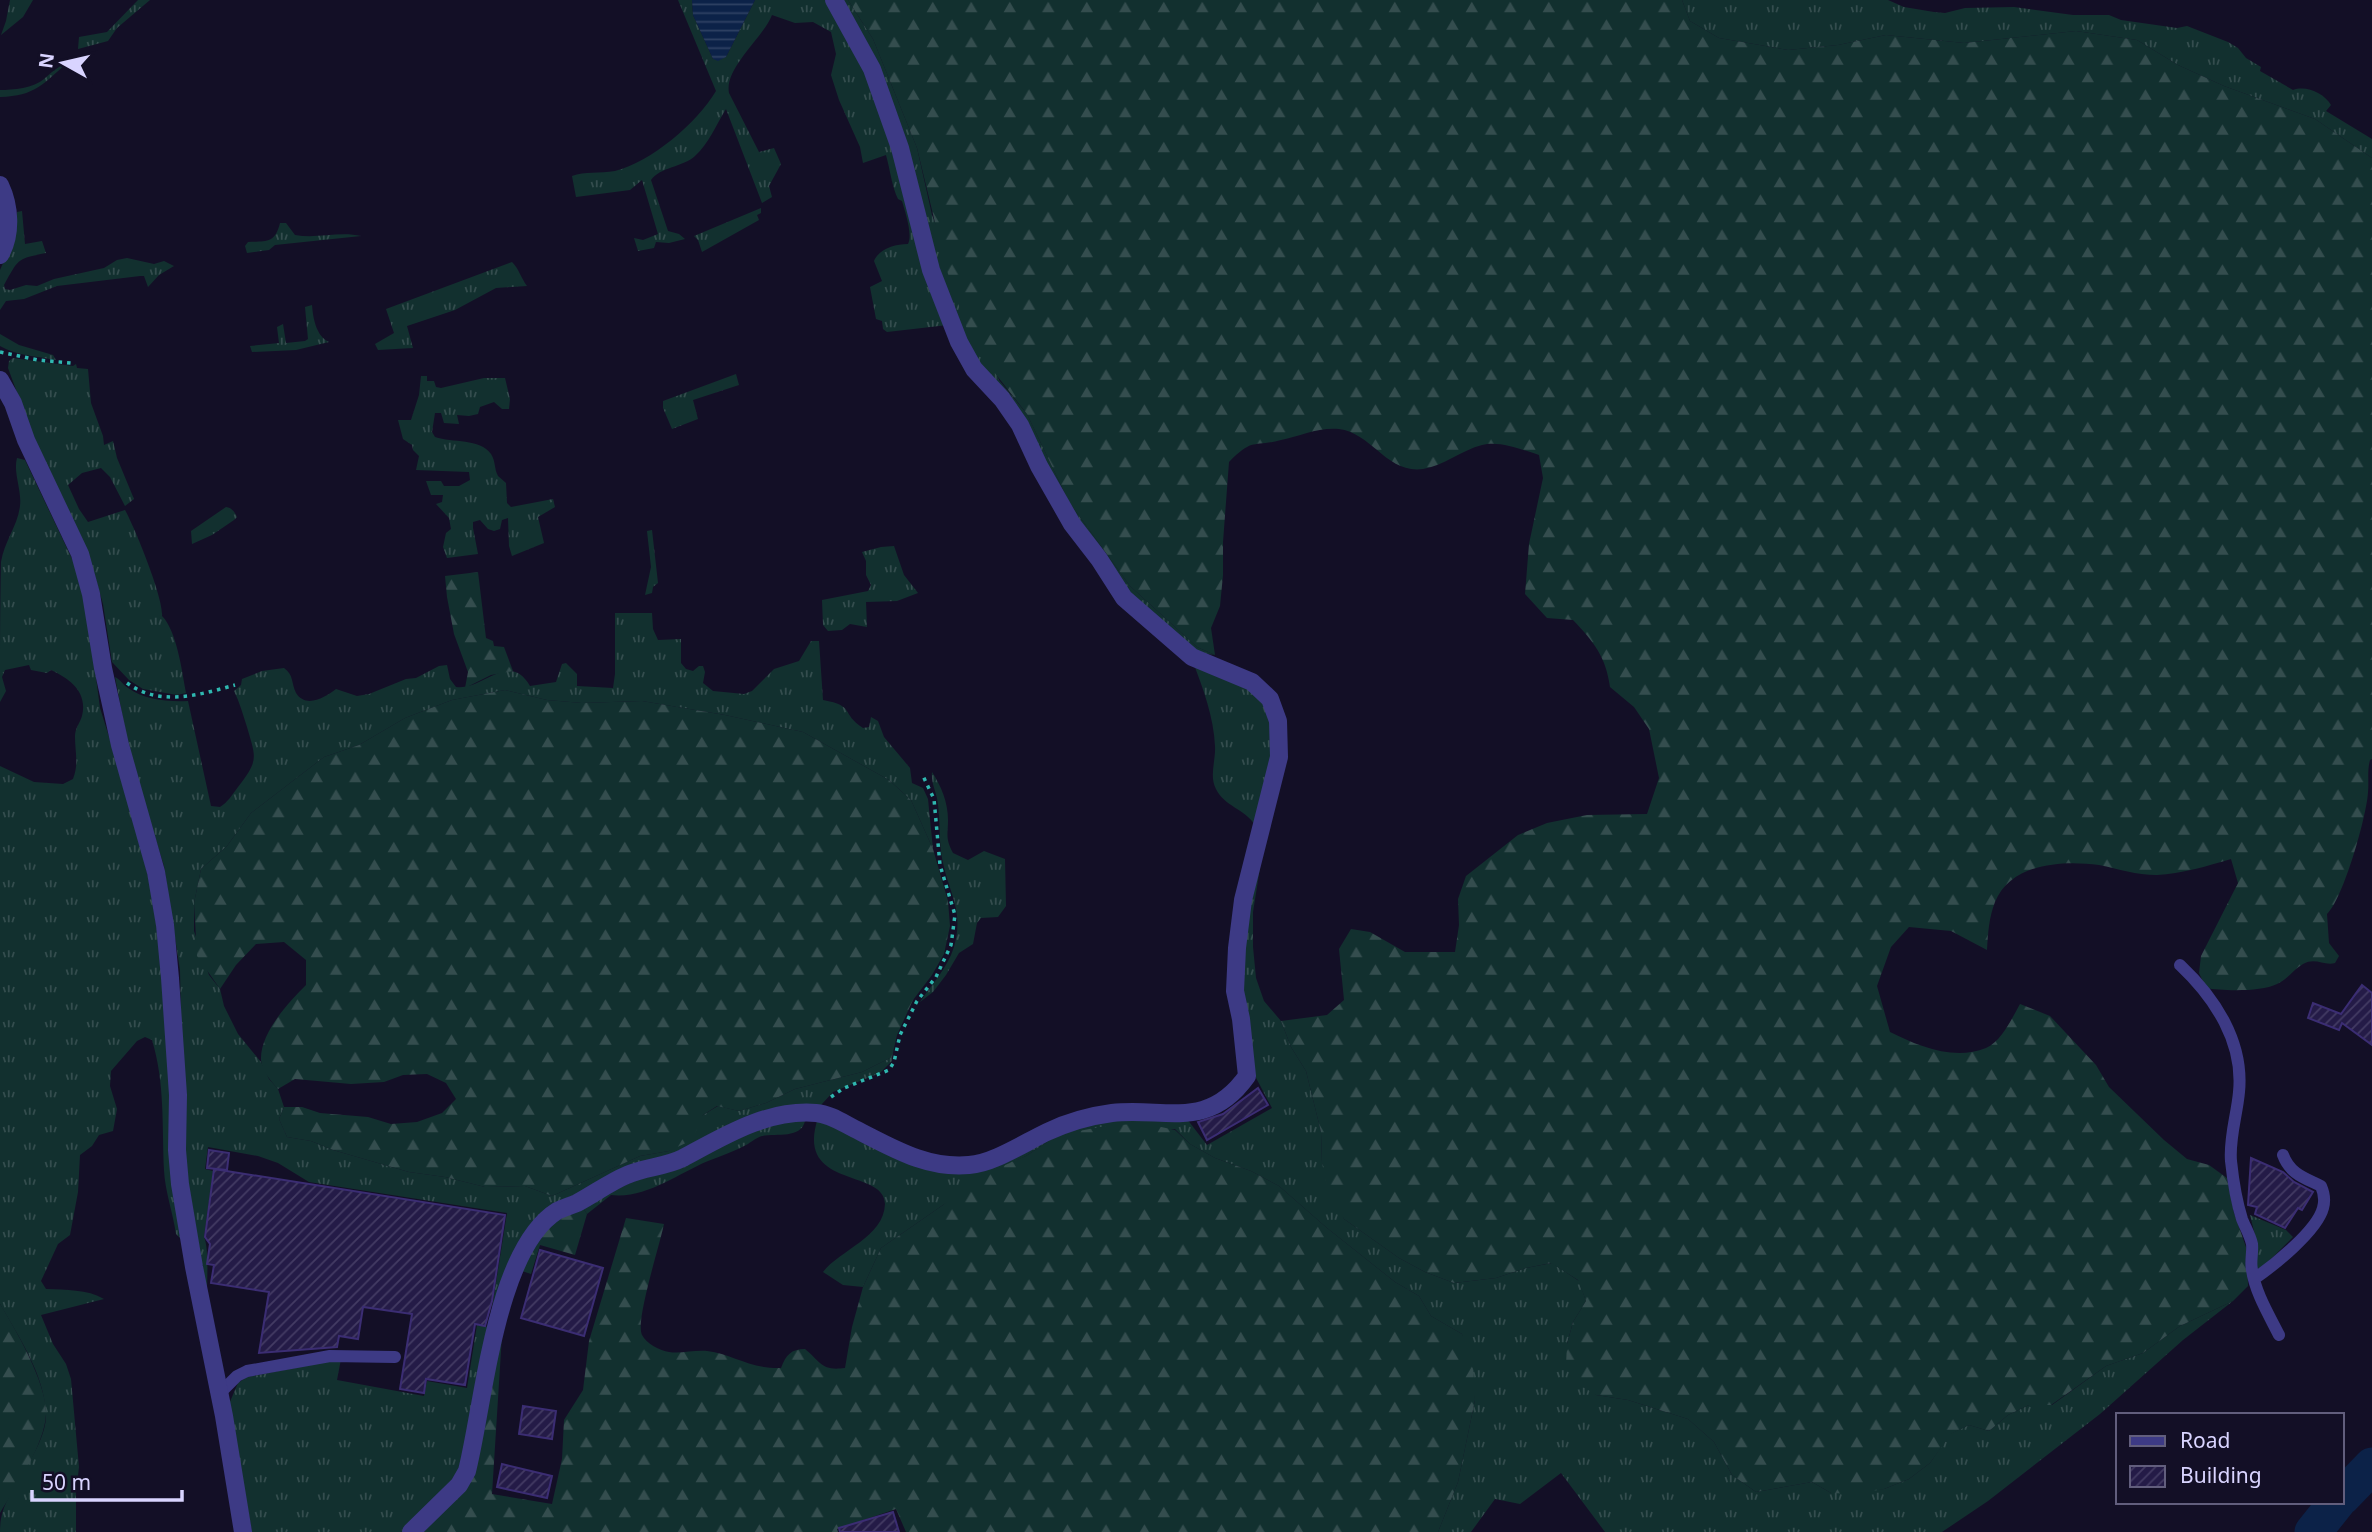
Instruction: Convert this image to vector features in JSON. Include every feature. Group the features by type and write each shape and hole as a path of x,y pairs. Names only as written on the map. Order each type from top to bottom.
{"street":[{"path":"411,1532 459,1485 467,1471 502,1306 517,1263 544,1221 559,1210 574,1205 625,1175 681,1159 701,1146 747,1126 790,1114 821,1114 925,1162 970,1165 1076,1120 1129,1111 1167,1115 1191,1114 1219,1102 1238,1088 1247,1076 1235,991 1237,948 1243,900 1279,757 1279,722 1270,699 1252,682 1192,657 1124,598 1072,524 1039,466 1020,425 974,369 959,342 931,270 900,148 872,69 834,0"},
{"path":"0,185 9,209 4,248 0,255"},
{"path":"0,380 13,403 26,440 80,554 98,628 103,668 120,745 156,873 165,925 178,1095 177,1150 180,1184 243,1532"}],"lane":[{"path":"2180,965 2202,988 2226,1023 2235,1049 2239,1089 2230,1149 2231,1164 2240,1211 2252,1245 2251,1269 2279,1335"},
{"path":"2254,1279 2278,1262 2311,1228 2320,1217 2324,1206 2321,1186 2289,1168 2283,1155"},
{"path":"219,1394 237,1376 247,1371 330,1356 395,1357"}],"path":[{"path":"0,352 71,363"},
{"path":"103,668 113,671 136,689 163,697 190,696 235,685"},
{"path":"821,1114 825,1102 834,1093 889,1070 894,1062 900,1035 917,1001 936,977 951,945 955,915 940,865 933,799 923,776"}],"green space":[{"path":"10,0 33,0 23,17 1,35 6,21"},
{"path":"138,0 150,0 117,28 108,41 78,49 79,37 107,32"},
{"path":"678,0 692,0 693,15 713,59 726,57 755,0 829,0 868,69 948,325 887,332 883,329 882,321 876,319 870,287 882,281 874,261 888,248 908,244 908,223 902,201 898,199 894,189 886,155 863,163 860,147 831,75 836,54 831,32 813,22 795,23 772,15 738,63 729,83 729,93 759,152 774,148 781,164 769,186 772,197 762,203 726,109 695,156 660,172 651,180 668,231 685,239 669,243 656,242 654,248 638,251 634,238 643,240 658,234 642,180 630,190 576,197 572,176 615,171 643,159 685,128 716,91"},
{"path":"839,0 848,0 873,39 917,148 932,215 999,380 1027,414 1069,502 1130,586 1197,647 1215,655 1196,652 1127,595 962,339"},
{"path":"848,0 1682,0 1690,21 1719,38 1788,50 1838,45 1886,35 1964,43 2076,31 2137,40 2178,65 2224,86 2315,119 2372,158 2372,759 2367,803 2359,837 2340,892 2327,914 2329,943 2339,956 2335,963 2307,962 2270,987 2252,990 2206,988 2199,973 2201,956 2238,883 2231,859 2157,875 2070,863 2054,864 2025,872 2003,889 1991,913 1987,950 1951,931 1909,927 1891,947 1877,986 1890,1032 1937,1050 1974,1052 1992,1045 2006,1029 2020,1004 2050,1016 2096,1065 2109,1087 2164,1140 2187,1159 2209,1165 2227,1178 2234,1213 2247,1250 2248,1286 2233,1301 2180,1326 2143,1353 2106,1366 2051,1405 2029,1405 2008,1415 1989,1431 1969,1425 1951,1434 1930,1463 1909,1479 1884,1489 1856,1494 1831,1493 1812,1482 1756,1492 1732,1475 1714,1442 1688,1419 1628,1400 1596,1395 1577,1383 1566,1365 1567,1344 1573,1322 1586,1301 1578,1280 1551,1263 1496,1278 1454,1283 1399,1258 1344,1219 1328,1192 1322,1163 1321,1132 1306,1071 1291,1047 1281,1021 1327,1015 1344,1000 1339,949 1351,929 1370,932 1405,952 1455,952 1459,925 1458,899 1466,876 1518,835 1547,823 1587,815 1647,814 1659,778 1649,729 1634,707 1610,687 1602,658 1593,643 1573,620 1547,618 1525,594 1529,544 1543,478 1539,455 1511,446 1489,444 1475,447 1430,467 1410,469 1389,460 1351,432 1339,429 1317,431 1249,446 1229,462 1220,606 1211,628 1215,655 1197,647 1130,586 1069,502 1027,414 972,344 946,268 917,148 873,39"},
{"path":"1682,0 1888,0 1904,7 1945,13 1965,8 2014,7 2073,15 2109,15 2121,20 2177,28 2187,26 2238,48 2246,58 2261,67 2260,71 2293,90 2309,89 2324,97 2331,105 2326,111 2372,139 2372,158 2315,119 2224,86 2178,65 2137,40 2076,31 1964,43 1886,35 1838,45 1788,50 1719,38 1690,21"},
{"path":"67,63 38,88 22,94 0,97 0,90 35,85"},
{"path":"761,208 761,213 757,215 759,220 702,252 694,236"},
{"path":"22,211 25,244 42,241 46,253 20,261 4,285 5,289 37,286 54,279 104,268 117,260 127,258 154,264 164,261 174,266 159,275 148,287 144,276 57,286 24,299 6,301 0,310 0,270 12,243 17,212"},
{"path":"280,223 286,223 295,235 361,236 275,245 269,250 247,253 245,246 248,242 269,240 275,235"},
{"path":"512,262 527,286 496,288 455,310 407,326 413,348 378,350 375,344 394,333 386,309"},
{"path":"312,305 318,331 329,342 296,350 252,352 250,346 279,343 277,327 283,324 286,343 308,339 305,307"},
{"path":"0,334 19,345 53,355 56,360 6,349 0,346"},
{"path":"13,358 73,366 76,364 77,368 88,369 91,403 104,445 113,441 134,499 125,506 110,477 101,468 82,473 68,485 88,522 125,510 154,580 162,616 172,631 186,693 177,695 143,689 129,680 112,662 103,604 88,552 35,441 8,368 9,361"},
{"path":"736,374 739,385 693,400 698,419 672,429 663,408 663,401"},
{"path":"421,376 427,376 427,381 434,381 436,387 441,388 484,378 505,378 510,399 509,409 502,409 494,402 480,407 478,414 457,415 459,424 444,423 441,413 435,413 432,432 435,437 473,443 486,449 493,457 498,476 506,483 507,503 511,507 553,499 555,507 538,517 544,543 512,556 508,518 502,520 500,529 494,531 488,529 480,520 473,522 478,554 447,558 443,547 446,533 451,529 449,518 436,504 442,502 443,495 431,495 426,481 441,481 444,486 459,486 470,480 469,472 416,470 419,456 412,445 403,439 398,420 411,420 419,395"},
{"path":"17,458 25,460 75,565 86,602 100,708 136,823 150,886 159,942 183,1241 176,1234 165,1178 159,1072 152,1040 145,1037 137,1041 111,1071 110,1086 117,1109 113,1131 99,1135 92,1146 80,1155 78,1192 70,1235 58,1244 41,1281 46,1289 83,1292 104,1299 41,1315 71,1379 79,1467 76,1532 0,1532 4,1508 39,1444 46,1413 36,1370 0,1304 0,766 34,782 63,784 73,779 76,763 75,733 83,708 80,693 71,682 51,670 47,673 31,670 29,665 5,670 2,677 6,691 0,702 1,562 20,506"},
{"path":"226,507 233,510 237,517 212,535 192,544 191,531"},
{"path":"652,530 658,583 653,587 652,593 645,595 651,567 647,531"},
{"path":"894,546 904,575 918,593 897,601 866,602 867,627 850,624 842,630 828,631 823,625 822,600 868,591 871,585 866,575 866,561 862,552"},
{"path":"478,572 486,638 493,641 494,646 504,647 513,671 491,675 465,688 468,672 454,634 445,576"},
{"path":"615,613 652,613 653,629 658,640 681,639 681,663 686,669 693,671 703,666 703,683 713,691 744,694 752,691 774,669 799,661 811,641 819,641 823,700 840,705 863,728 869,727 871,717 878,721 884,737 910,768 912,783 923,788 928,799 933,849 911,800 889,780 803,732 642,701 582,703 547,700 505,690 452,700 405,718 359,745 324,757 251,813 227,846 201,869 194,903 194,931 209,975 220,989 224,1006 238,1034 261,1062 269,1079 278,1089 284,1107 279,1119 287,1137 311,1141 409,1172 485,1187 525,1186 552,1196 640,1156 669,1151 703,1115 718,1106 739,1111 766,1103 795,1089 862,1072 892,1057 892,1061 880,1073 833,1092 821,1105 653,1165 529,1237 464,1468 404,1532 252,1532 229,1404 238,1383 247,1377 341,1359 337,1380 424,1396 427,1381 467,1388 477,1325 489,1327 507,1213 309,1182 278,1163 258,1156 208,1147 205,1169 213,1171 204,1237 207,1293 184,1157 180,970 164,866 131,760 115,677 128,688 149,698 188,701 211,806 220,807 250,771 254,758 250,737 234,691 241,685 242,679 262,671 284,668 291,676 296,693 300,698 310,701 322,698 336,689 357,696 369,694 447,665 450,679 456,687 466,687 504,672 522,676 530,686 556,682 562,664 566,663 577,674 577,686 613,688"},
{"path":"1193,662 1251,686 1268,701 1275,756 1255,825 1246,815 1224,800 1214,784 1213,725"},
{"path":"505,690 547,700 582,703 642,701 803,732 889,780 911,800 933,849 948,901 950,926 944,954 913,1000 897,1035 892,1057 862,1072 795,1089 766,1103 739,1111 717,1106 703,1115 692,1140 669,1151 640,1156 552,1196 525,1186 485,1187 409,1172 311,1141 287,1137 279,1119 284,1107 302,1107 320,1113 368,1117 391,1124 417,1122 442,1113 456,1099 446,1083 427,1074 403,1075 384,1082 351,1084 295,1079 278,1089 263,1068 262,1050 276,1019 306,985 306,960 284,942 256,944 236,965 220,989 197,956 194,903 201,869 227,846 251,813 324,757 359,745 405,718 452,700"},
{"path":"932,772 945,801 948,840 953,853 968,860 984,851 1005,859 1006,906 998,917 981,918 977,923 973,944 959,953 933,992 920,1002 951,955 957,935 957,913 941,855 938,806"},
{"path":"1262,855 1253,912 1256,978 1264,1001 1281,1021 1291,1047 1306,1071 1321,1132 1322,1163 1344,1219 1399,1258 1454,1283 1496,1278 1552,1263 1579,1281 1586,1301 1573,1322 1567,1344 1596,1395 1628,1400 1688,1419 1714,1442 1732,1475 1756,1492 1812,1482 1831,1493 1884,1489 1909,1479 1930,1463 1950,1434 1969,1425 1989,1431 2008,1415 2029,1405 2052,1405 2106,1366 2143,1353 2180,1326 2233,1301 2183,1340 2100,1414 1988,1501 1942,1532 1605,1532 1561,1473 1520,1504 1495,1499 1471,1532 1438,1532 1458,1482 1475,1400 1462,1334 1431,1316 1419,1296 1395,1282 1279,1186 1251,1171 1215,1158 1190,1144 1175,1129 1058,1135 943,1205 881,1248 863,1287 843,1285 823,1272 869,1234 883,1215 885,1204 881,1193 829,1167 818,1157 814,1141 818,1118 947,1168 1104,1119 1187,1119 1207,1145 1272,1108 1254,1074 1239,991 1249,901"},
{"path":"805,1121 799,1131 760,1137 649,1189 611,1195 587,1214 581,1205 768,1122"},
{"path":"1143,1123 1175,1130 1190,1144 1215,1158 1251,1171 1279,1186 1395,1282 1419,1296 1431,1316 1462,1334 1473,1363 1475,1400 1458,1482 1438,1532 906,1532 896,1509 837,1529 838,1532 416,1532 460,1491 502,1335 492,1494 552,1504 562,1459 564,1420 583,1390 589,1341 626,1218 664,1224 642,1315 642,1335 650,1344 678,1353 707,1351 770,1368 781,1368 790,1354 805,1349 826,1367 845,1368 863,1287 881,1248 943,1205 977,1177 1026,1156 1058,1135"},
{"path":"581,1205 587,1214 575,1255 540,1245 531,1274 519,1270 546,1224"},
{"path":"2250,1215 2286,1230 2293,1237 2256,1270 2255,1235"},
{"path":"0,1304 36,1373 46,1414 35,1452 0,1513"}],"water":[{"path":"692,0 755,0 726,57 718,61 713,59 693,15"}],"building":[{"path":"2362,985 2372,993 2372,1045 2342,1023 2339,1030 2308,1018 2313,1003 2341,1014"},
{"path":"1258,1088 1268,1105 1207,1140 1198,1122 1223,1114"},
{"path":"209,1150 229,1153 227,1170 207,1168"},
{"path":"2251,1158 2283,1172 2294,1182 2313,1192 2302,1210 2298,1208 2285,1228 2255,1214 2257,1207 2248,1205"},
{"path":"214,1169 505,1215 492,1301 485,1326 475,1324 465,1385 426,1379 424,1393 400,1389 412,1314 363,1307 358,1339 339,1336 337,1347 259,1353 269,1292 211,1283 214,1265 207,1264 210,1244 205,1237"},
{"path":"540,1250 603,1268 584,1336 521,1318"},
{"path":"523,1406 556,1411 552,1439 519,1434"},
{"path":"502,1464 552,1476 547,1498 497,1487"},
{"path":"893,1512 899,1532 840,1532 839,1528"}],"waterway":[{"path":"2344,1495 2372,1466"},
{"path":"2313,1532 2335,1504"}]}
